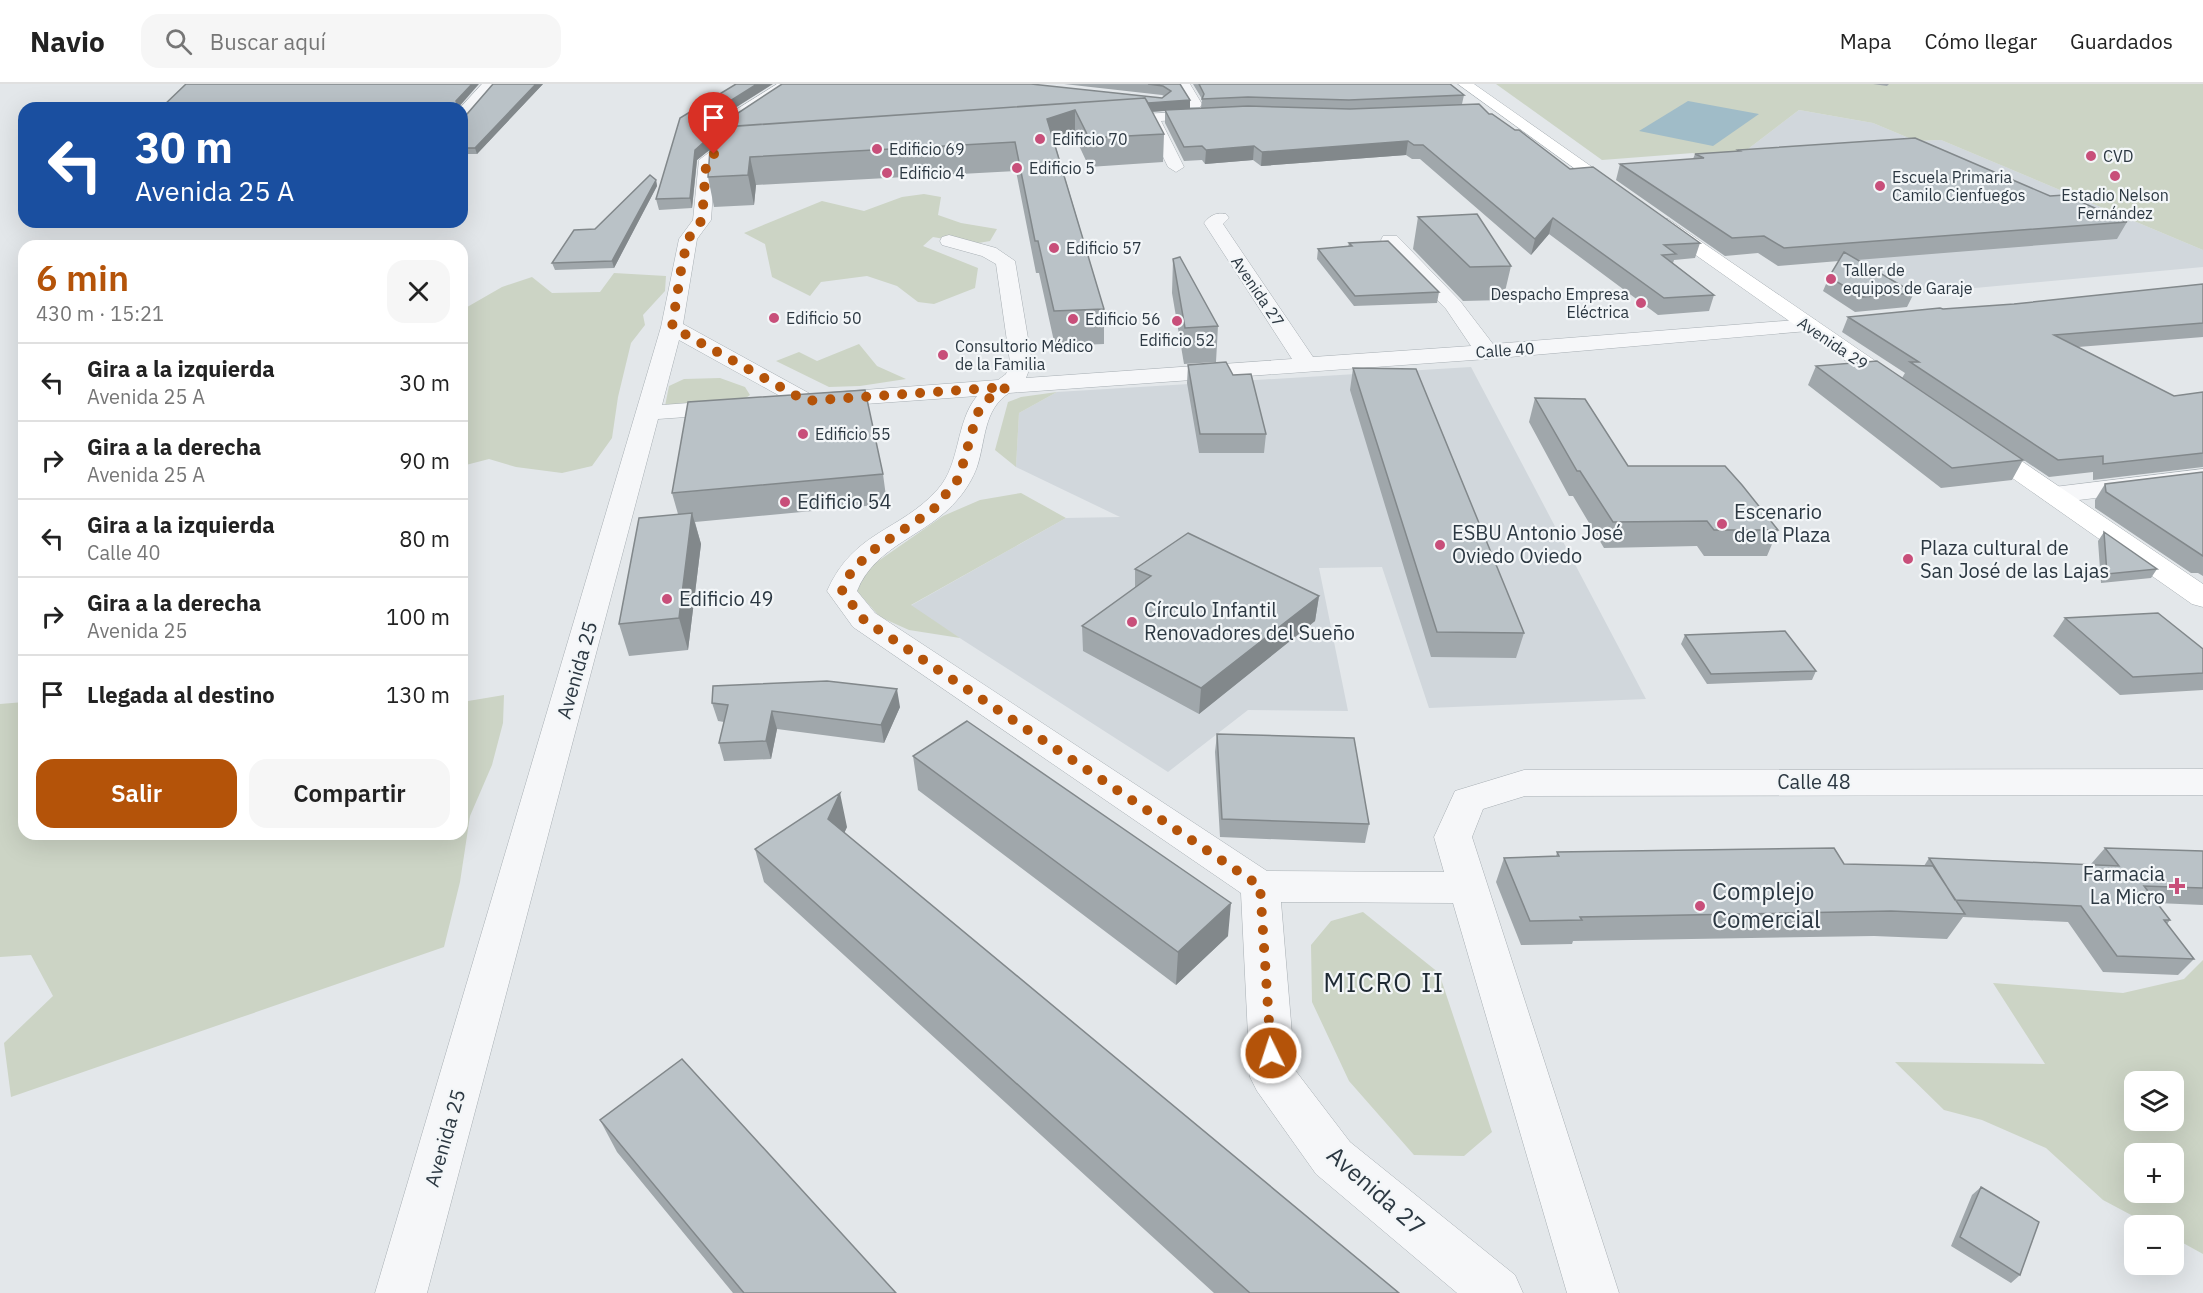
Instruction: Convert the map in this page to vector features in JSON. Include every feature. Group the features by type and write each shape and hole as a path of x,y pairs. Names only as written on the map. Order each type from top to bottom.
{"main road":[{"path":"1465,84 1633,203"},
{"name":"Avenida 29","path":"1652,216 1916,400"},
{"name":"Calle 40","path":"1808,325 1843,321"},
{"path":"1956,427 2203,598"}],"street":[{"path":"468,108 490,84"},
{"path":"762,145 726,148 731,119 787,84"},
{"path":"1183,84 1194,104"},
{"path":"1092,121 1226,111 1172,102"},
{"path":"1478,110 1502,109"},
{"path":"1151,117 1176,167"},
{"name":"Avenida 25","path":"401,1293 672,327 688,239 702,220 707,160 726,148"},
{"name":"Avenida 27","path":"1220,218 1213,224 1307,365"},
{"path":"1390,240 1453,305 1486,352"},
{"path":"949,241 989,252 1005,261 1021,362 1020,373 1007,387 985,401 977,414 959,478 933,510 876,548 852,570 842,591 864,620 1260,886 1469,888 1593,1293"},
{"name":"Calle 40","path":"647,413 1486,352 1808,325"},
{"path":"672,327 806,401"},
{"path":"2054,495 2203,477"},
{"name":"Calle 48","path":"1469,888 1453,837 1468,800 1524,783 2203,782"},
{"name":"Avenida 27","path":"1260,886 1273,1077 1333,1158 1497,1293"}],"shaded area":[{"name":"Escuela Primaria Camilo Cienfuegos","path":"1799,110 1873,123 1916,141 1941,140 2203,250 2203,267 1900,295 1666,161 1735,159"},
{"path":"1471,367 1646,699 1429,708 1382,567 1319,568 1348,711 1248,710 1168,772 910,606 1066,518 1120,517 1016,467 1019,413 1057,392"}],"green space":[{"name":"CVD","path":"1496,84 2203,84 2203,250 1941,140 1916,141 1873,123 1799,110 1735,159 1705,158 1693,153 1602,160"},
{"path":"924,194 941,197 938,215 961,223 997,229 990,241 973,244 933,237 923,246 978,268 975,288 934,304 918,302 897,286 867,276 821,282 810,296 772,277 765,244 744,233 822,201 864,211 902,197"},
{"path":"614,273 666,276 665,291 643,315 645,325 631,343 618,397 612,438 592,466 562,473 516,467 489,459 468,464 468,307 502,287 532,277 552,293 600,292"},
{"path":"859,344 877,366 906,379 860,386 829,387 776,361 799,352 817,361"},
{"path":"720,378 745,387 750,395 743,400 665,406 669,386 684,379"},
{"path":"1057,392 1019,413 1016,467 995,450 1008,402 1021,397"},
{"path":"1021,493 1066,518 911,605 960,638 909,630 880,617 854,588 871,566 943,516 980,500"},
{"path":"504,695 503,723 492,765 470,816 468,829 468,701"},
{"path":"18,702 18,840 466,840 460,882 444,947 11,1097 4,1043 53,996 31,955 0,957 0,704"},
{"path":"1363,912 1439,973 1492,1132 1464,1156 1414,1155 1349,1081 1312,1002 1311,945 1331,921"},
{"path":"2203,960 2203,1254 2184,1244 2184,1215 2131,1215 2103,1200 2046,1148 1982,1120 1944,1110 1895,1062 2045,1064 1993,983 2123,993 2184,979"}],"water":[{"path":"1688,101 1759,114 1713,146 1639,131"}],"building":[{"path":"186,84 472,84 456,102 167,102"},
{"path":"493,84 536,84 475,148 468,148 468,113"},
{"path":"736,84 757,84 722,106 714,133 695,150 690,198 656,199 680,118"},
{"path":"782,84 1031,84 1162,98 1171,91 1163,86 1148,84 1180,84 1190,100 1148,103 1145,98 736,126 738,113"},
{"path":"1199,84 1450,84 1464,95 1349,100 1248,97 1202,99 1204,94"},
{"path":"1145,98 1164,134 1089,138 1075,110 1047,119 1104,309 1054,311 1038,241 1035,241 1015,142 750,157 748,175 708,177 711,135 725,127"},
{"path":"1479,104 1489,114 1515,130 1519,130 1570,169 1593,167 1700,243 1664,245 1676,254 1662,255 1714,295 1664,298 1553,218 1535,239 1423,145 1414,145 1408,141 1262,152 1254,146 1206,150 1202,146 1184,147 1165,110 1248,106 1350,109"},
{"path":"1915,138 2050,196 2065,195 2127,222 1784,248 1764,236 1732,238 1620,164 1704,158 1695,154 1740,151 1738,150"},
{"path":"650,175 656,180 612,261 552,263 574,230 595,229"},
{"path":"1477,214 1511,266 1470,267 1418,217"},
{"path":"1388,241 1439,292 1355,296 1318,249 1352,246 1349,243"},
{"path":"1844,252 1914,293 1862,297 1829,277"},
{"path":"1180,257 1218,326 1185,328 1173,259"},
{"path":"2203,284 2203,323 2054,335 2174,396 2203,392 2203,453 2103,464 2103,456 2058,460 1910,362 1919,362 1848,317 2014,304"},
{"path":"1877,361 2023,460 1952,468 1816,366"},
{"path":"1226,362 1233,375 1251,374 1266,434 1200,434 1188,365"},
{"path":"1353,368 1416,369 1524,633 1437,632"},
{"path":"865,390 883,474 672,493 688,402"},
{"path":"1535,398 1585,399 1628,466 1725,466 1778,530 1714,530 1707,521 1613,522 1580,471 1577,471"},
{"path":"2203,472 2203,556 2106,492 2105,484"},
{"path":"692,513 679,618 619,624 639,518"},
{"path":"2104,532 2157,569 2107,574"},
{"path":"1188,533 1319,596 1201,688 1082,626 1151,576 1135,569"},
{"path":"2158,613 2203,649 2203,673 2133,677 2065,618"},
{"path":"1785,631 1816,671 1711,674 1685,635"},
{"path":"827,681 897,689 881,725 772,711 766,741 719,743 728,705 712,703 713,686"},
{"path":"967,721 1231,903 1178,952 913,756"},
{"path":"1217,734 1354,738 1369,824 1222,819"},
{"path":"840,793 828,819 1399,1293 1250,1293 755,849"},
{"path":"1834,848 1844,864 1933,866 1965,914 1891,911 1580,917 1582,920 1530,921 1504,858 1559,856 1557,852"},
{"path":"2105,848 2203,851 2203,888 2144,886 2170,920 2164,920 2194,959 2117,956 2081,906 1955,900 1929,858 2119,866"},
{"path":"682,1059 896,1293 744,1293 600,1120"},
{"path":"1981,1187 2039,1222 2020,1275 1960,1237"}],"place":[{"name":"Edificio 70","path":"1040,139"},
{"name":"Edificio 69","path":"877,149"},
{"name":"CVD","path":"2091,156"},
{"name":"Edificio 5","path":"1017,168"},
{"name":"Edificio 4","path":"887,173"},
{"name":"Estadio Nelson Fernández","path":"2115,176"},
{"name":"Escuela Primaria Camilo Cienfuegos","path":"1880,186"},
{"name":"Edificio 57","path":"1054,248"},
{"name":"Taller de equipos de Garaje","path":"1831,279"},
{"name":"Despacho Empresa Eléctrica","path":"1641,303"},
{"name":"Edificio 50","path":"774,318"},
{"name":"Edificio 56","path":"1073,319"},
{"name":"Edificio 52","path":"1177,321"},
{"name":"Consultorio Médico de la Familia","path":"943,355"},
{"name":"Edificio 55","path":"803,434"},
{"name":"Edificio 54","path":"785,502"},
{"name":"Escenario de la Plaza","path":"1722,524"},
{"name":"ESBU Antonio José Oviedo Oviedo","path":"1440,545"},
{"name":"Plaza cultural de San José de las Lajas","path":"1908,559"},
{"name":"Edificio 49","path":"667,599"},
{"name":"Círculo Infantil Renovadores del Sueño","path":"1132,622"},
{"name":"Farmacia La Micro","path":"2177,886"},
{"name":"Complejo Comercial","path":"1700,906"}],"district":[{"name":"MICRO II","path":"1384,983"}],"route":[{"path":"714,154 707,160 702,220 688,239 672,327 806,401 1007,387 985,401 977,414 974,432 959,478 933,510 876,548 852,570 842,591 864,620 1260,886 1271,1053"}]}
